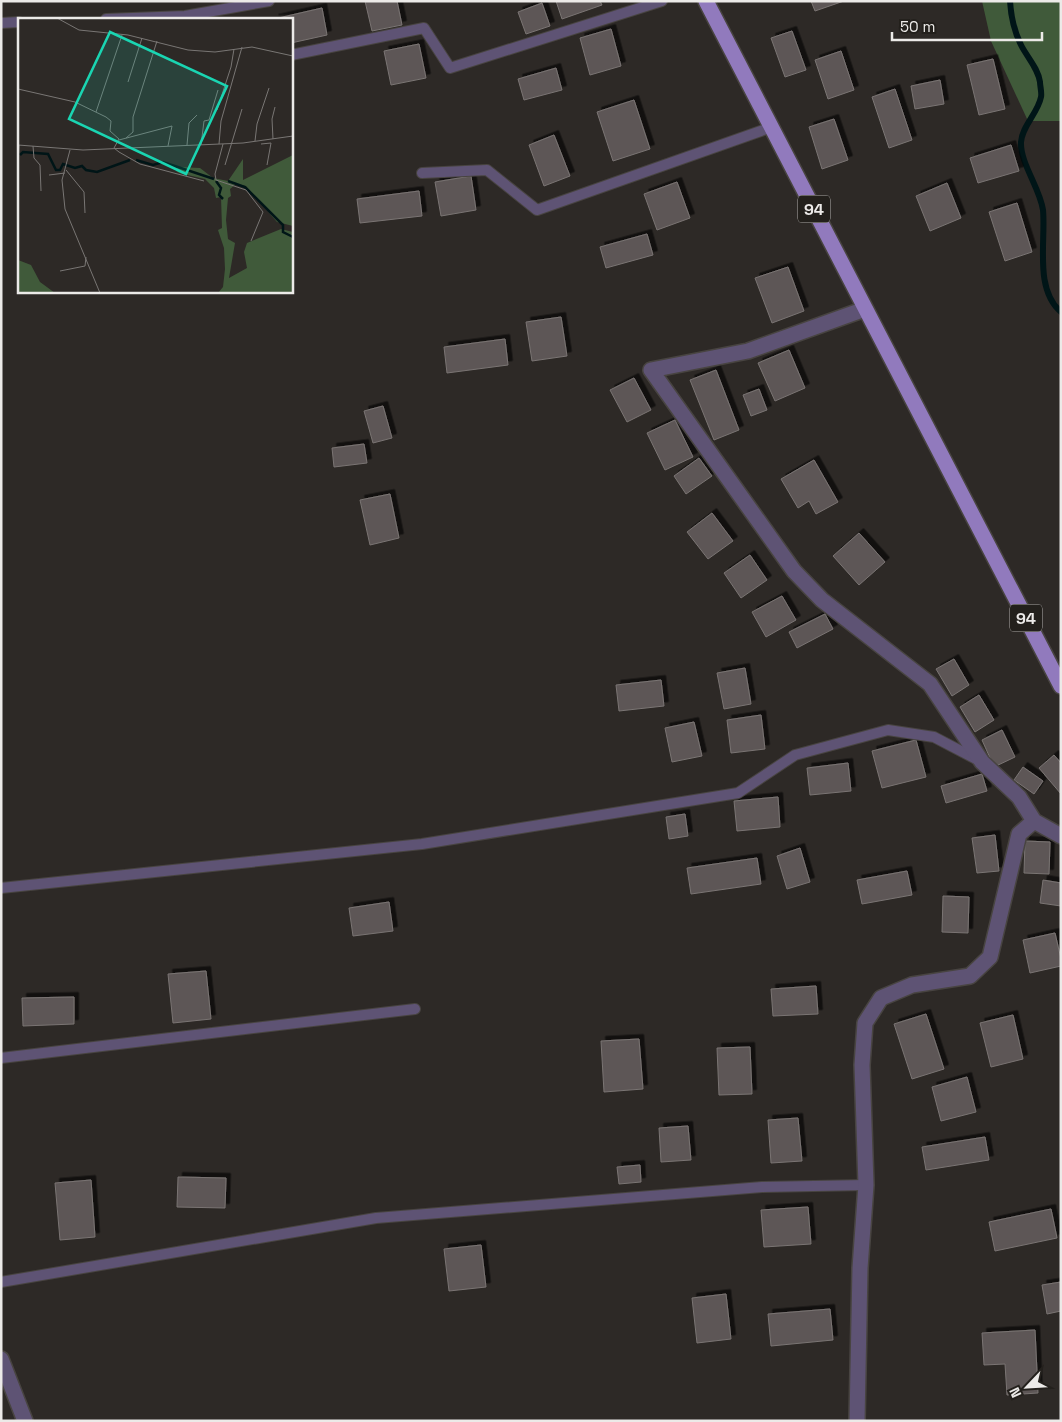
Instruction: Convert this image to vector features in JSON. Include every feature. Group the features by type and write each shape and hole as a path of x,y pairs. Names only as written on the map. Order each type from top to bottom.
{"main road":[{"name":"94","path":"706,1 1061,686"}],"street":[{"path":"865,309 748,351 651,370 794,570 822,600 930,684 982,762 1020,797 1034,821 1061,836"},
{"path":"857,1421 860,1268 866,1185 862,1065 865,1023 881,998 912,985 970,976 990,957 1019,834 1034,821"},
{"path":"1,1359 25,1421"}],"lane":[{"path":"132,18 185,16 269,1"},
{"path":"292,55 424,28 450,68 662,1"},
{"path":"1,23 18,22"},
{"path":"422,173 487,170 537,210 772,127"},
{"path":"1,888 422,844 738,793 794,756 888,730 934,737 982,762"},
{"path":"1,1058 415,1009"},
{"path":"1,1282 376,1218 762,1186 866,1185"}],"green space":[{"path":"982,1 1060,1 1061,121 1028,121 991,41"}],"building":[{"path":"365,1 397,1 402,25 372,31"},
{"path":"556,1 600,1 602,5 562,19"},
{"path":"811,1 844,1 815,11"},
{"path":"542,3 550,26 526,34 518,12"},
{"path":"322,8 327,35 292,43 292,18 278,18"},
{"path":"611,29 621,66 590,75 580,38"},
{"path":"792,31 806,70 785,77 771,38"},
{"path":"419,44 426,78 391,85 384,51"},
{"path":"841,51 854,90 828,99 815,60"},
{"path":"993,59 1005,109 979,115 967,65"},
{"path":"556,68 562,90 524,100 518,79"},
{"path":"940,80 944,104 915,109 911,86"},
{"path":"895,89 912,140 889,148 872,97"},
{"path":"634,100 650,149 613,161 597,112"},
{"path":"834,119 848,160 822,169 809,127"},
{"path":"554,135 570,176 544,186 529,145"},
{"path":"1011,145 1019,171 978,183 970,158"},
{"path":"471,176 476,210 441,216 435,182"},
{"path":"677,182 690,218 657,230 644,194"},
{"path":"947,183 961,218 930,231 916,196"},
{"path":"419,191 422,216 360,223 357,199"},
{"path":"1017,203 1032,252 1005,261 989,212"},
{"path":"647,234 653,255 606,268 600,247"},
{"path":"788,267 804,311 772,323 755,278"},
{"path":"561,317 567,356 532,361 526,322"},
{"path":"505,339 508,365 447,373 444,347"},
{"path":"789,350 805,388 775,401 758,363"},
{"path":"716,370 739,430 714,440 690,380"},
{"path":"634,378 651,410 627,422 610,390"},
{"path":"759,389 767,410 751,416 743,395"},
{"path":"383,406 392,438 373,443 364,411"},
{"path":"675,420 693,457 665,470 647,433"},
{"path":"364,444 367,463 334,467 332,448"},
{"path":"699,458 712,476 686,494 674,476"},
{"path":"814,460 838,502 816,514 809,501 798,508 781,479"},
{"path":"390,494 399,538 370,545 360,500"},
{"path":"712,513 733,541 708,559 687,532"},
{"path":"859,533 885,562 859,585 833,556"},
{"path":"750,555 767,580 741,598 724,573"},
{"path":"782,596 796,620 766,637 752,612"},
{"path":"825,614 833,629 797,648 789,632"},
{"path":"954,659 969,685 952,696 936,669"},
{"path":"745,668 751,704 724,709 717,673"},
{"path":"661,680 664,706 619,711 616,685"},
{"path":"979,695 994,720 975,732 960,707"},
{"path":"761,715 765,749 731,753 727,720"},
{"path":"694,722 702,756 672,762 665,728"},
{"path":"1002,730 1015,757 994,767 982,740"},
{"path":"916,740 926,777 882,788 872,751"},
{"path":"1054,755 1061,763 1061,794 1039,768"},
{"path":"848,763 851,791 810,795 807,768"},
{"path":"1023,767 1043,781 1034,794 1014,780"},
{"path":"982,774 987,791 946,803 941,786"},
{"path":"778,797 780,827 737,831 734,801"},
{"path":"685,814 688,836 669,839 666,817"},
{"path":"995,835 999,871 977,873 972,838"},
{"path":"1025,841 1050,842 1049,874 1024,873"},
{"path":"800,848 810,882 787,889 777,856"},
{"path":"757,858 761,884 691,894 687,868"},
{"path":"907,871 912,895 862,904 857,880"},
{"path":"1043,880 1061,883 1061,906 1040,903"},
{"path":"943,896 969,897 968,933 942,932"},
{"path":"389,902 393,931 353,936 349,908"},
{"path":"1055,933 1061,966 1030,973 1023,940"},
{"path":"206,971 211,1019 173,1023 168,974"},
{"path":"816,986 818,1014 773,1016 771,989"},
{"path":"74,997 74,1024 23,1026 22,998"},
{"path":"926,1014 944,1069 912,1079 894,1024"},
{"path":"1013,1015 1023,1059 991,1067 980,1023"},
{"path":"639,1039 643,1089 604,1092 601,1041"},
{"path":"750,1047 752,1094 719,1095 717,1048"},
{"path":"967,1077 976,1112 941,1121 932,1087"},
{"path":"798,1118 802,1161 771,1163 768,1120"},
{"path":"688,1126 691,1160 661,1162 659,1128"},
{"path":"985,1137 989,1160 926,1170 922,1147"},
{"path":"640,1165 641,1182 619,1184 617,1167"},
{"path":"178,1177 226,1178 225,1208 177,1207"},
{"path":"91,1180 95,1237 60,1240 55,1183"},
{"path":"808,1207 811,1244 764,1247 761,1210"},
{"path":"1051,1209 1057,1238 995,1251 989,1222"},
{"path":"481,1245 486,1287 449,1291 444,1249"},
{"path":"1061,1282 1061,1311 1047,1314 1042,1285"},
{"path":"726,1294 731,1339 697,1343 692,1298"},
{"path":"830,1309 833,1340 771,1346 768,1314"},
{"path":"1035,1330 1038,1393 1007,1395 1005,1364 984,1365 982,1333"}],"waterway":[{"path":"1010,1 1016,34 1037,72 1040,82 1041,97 1037,109 1022,136 1021,142 1024,158 1043,210 1043,264 1047,291 1061,312"}]}
